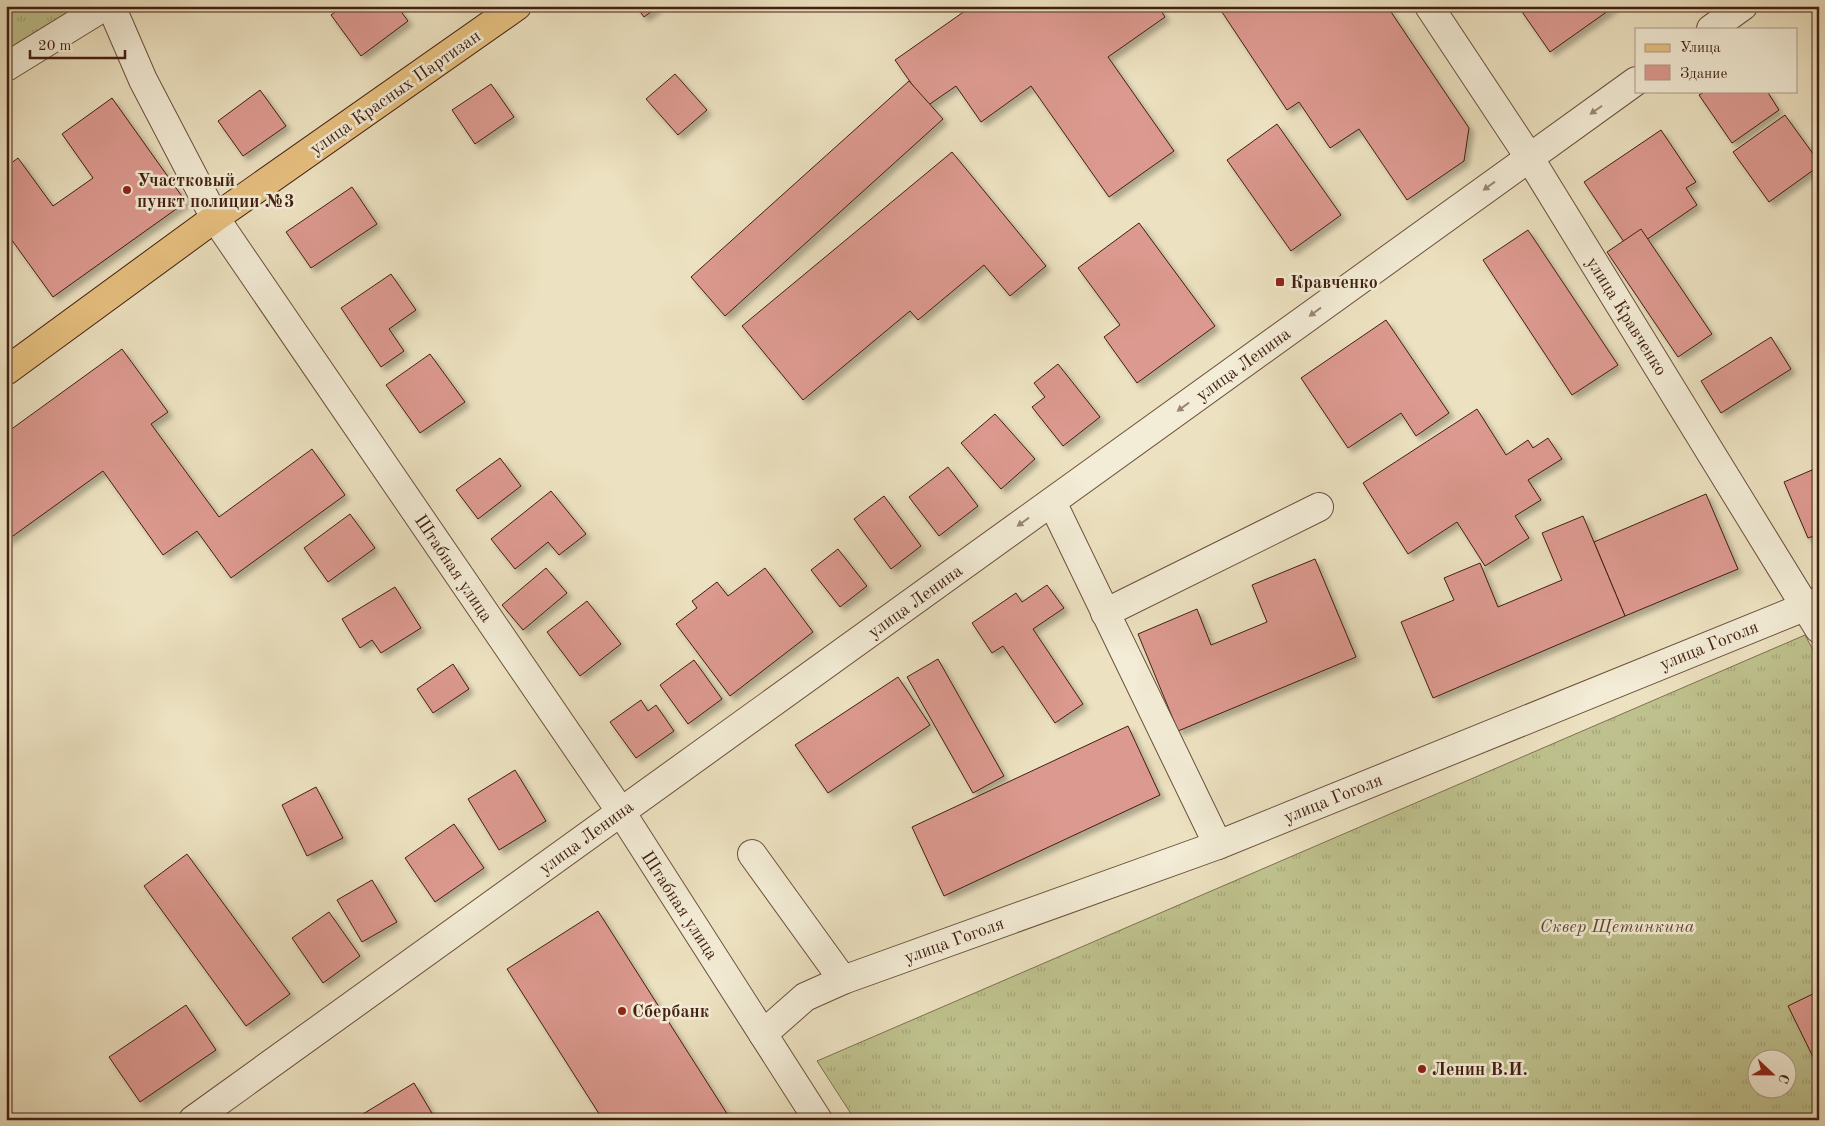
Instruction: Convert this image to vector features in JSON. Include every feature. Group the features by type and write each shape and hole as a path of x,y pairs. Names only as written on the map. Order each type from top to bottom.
{"main road":[{"name":"улица Красных Партизан","path":"6,371 215,218 517,6"}],"street":[{"path":"6,67 105,6"},
{"name":"Штабная улица","path":"111,6 143,80 215,218 621,812 818,1120"},
{"name":"улица Кравченко","path":"1429,6 1529,157 1815,612"},
{"path":"1712,28 1742,6"},
{"name":"улица Ленина","path":"193,1120 1529,157 1635,83"},
{"path":"1052,502 1218,845"},
{"path":"1105,613 1319,508"},
{"name":"улица Гоголя","path":"763,1034 805,997 843,980 1218,845 1815,612"},
{"path":"752,854 843,980"}],"green space":[{"path":"14,6 87,6 6,56 6,11"},
{"name":"Сквер Щетинкина","path":"1805,635 1819,661 1819,1120 855,1120 817,1061"}],"building":[{"path":"343,6 397,6 408,21 361,56 331,15"},
{"path":"636,6 659,6 644,17"},
{"path":"972,6 1158,6 1165,17 1108,57 1174,151 1109,197 1031,86 981,122 956,86 927,106 895,60"},
{"path":"1218,6 1387,6 1469,128 1464,161 1407,200 1359,129 1330,148 1299,102 1287,110"},
{"path":"1518,6 1615,6 1550,52"},
{"path":"675,74 707,110 678,135 646,99"},
{"path":"909,81 943,119 725,316 691,277"},
{"path":"491,84 514,117 475,144 452,110"},
{"path":"260,90 286,126 243,156 218,121"},
{"path":"1704,92 1768,92 1779,110 1732,143 1699,95"},
{"name":"Участковый пункт полиции №3","path":"112,98 186,202 53,297 6,232 6,167 18,158 53,206 93,178 62,134"},
{"path":"1785,115 1819,162 1819,166 1769,202 1733,152"},
{"path":"1277,124 1341,215 1291,251 1227,160"},
{"path":"1661,130 1696,182 1686,188 1697,205 1630,251 1584,182"},
{"path":"952,152 1046,266 1010,296 984,265 918,320 910,311 803,400 742,326"},
{"path":"352,187 377,224 311,268 286,232"},
{"path":"1139,223 1215,326 1137,383 1104,337 1120,325 1078,268"},
{"path":"1641,229 1712,334 1678,357 1607,252"},
{"path":"1528,230 1618,365 1572,395 1483,260"},
{"path":"391,274 416,310 389,329 404,351 381,367 341,308"},
{"path":"1386,320 1449,413 1416,436 1401,413 1348,448 1301,378"},
{"path":"1771,337 1791,369 1721,413 1701,381"},
{"path":"122,349 168,412 151,424 219,517 312,449 345,495 231,578 197,531 163,555 103,471 6,541 6,433"},
{"path":"430,354 465,402 420,433 386,385"},
{"path":"1058,364 1100,417 1063,446 1032,407 1045,397 1034,383"},
{"path":"1477,409 1506,455 1528,440 1533,448 1548,438 1562,459 1528,480 1541,500 1515,516 1529,538 1485,566 1457,522 1408,554 1363,483"},
{"path":"995,414 1035,459 1001,489 961,443"},
{"path":"500,458 521,486 478,519 456,490"},
{"path":"948,467 978,506 939,536 909,497"},
{"path":"1819,467 1819,534 1808,538 1784,482"},
{"path":"551,491 586,534 559,555 548,542 515,569 491,539"},
{"path":"1706,494 1738,569 1625,616 1594,542"},
{"path":"884,496 921,546 891,569 854,519"},
{"path":"350,514 375,548 328,582 304,548"},
{"path":"1583,516 1625,616 1433,698 1401,622 1454,600 1444,578 1480,563 1498,607 1562,580 1542,533"},
{"path":"838,549 867,586 840,607 811,570"},
{"path":"1315,559 1356,657 1178,731 1138,634 1197,609 1211,645 1267,622 1252,585"},
{"path":"546,568 567,593 523,630 502,605"},
{"path":"765,568 813,632 730,696 676,624 697,608 692,601 717,582 728,596"},
{"path":"1047,585 1064,608 1033,629 1083,704 1055,723 1003,646 992,653 972,623 1016,593 1022,602"},
{"path":"395,587 421,628 381,653 372,640 360,648 342,619"},
{"path":"587,601 621,644 580,676 547,632"},
{"path":"938,659 1004,776 973,793 907,677"},
{"path":"694,660 722,699 688,724 660,685"},
{"path":"453,664 469,689 433,713 417,689"},
{"path":"898,677 930,725 828,793 795,745"},
{"path":"641,700 648,711 656,705 674,731 636,758 610,722"},
{"path":"1128,726 1160,795 944,896 912,827"},
{"path":"515,770 546,821 499,850 468,799"},
{"path":"316,787 343,838 307,856 282,805"},
{"path":"454,824 484,868 435,902 405,858"},
{"path":"187,854 290,994 246,1026 144,886"},
{"path":"372,880 397,922 362,942 337,900"},
{"path":"598,911 731,1120 603,1120 507,969"},
{"path":"329,912 360,956 323,983 292,938"},
{"path":"1819,991 1819,1067 1818,1067 1788,1006"},
{"path":"186,1005 216,1050 140,1102 109,1057"},
{"path":"414,1083 436,1120 359,1120 358,1117"}],"place":[{"name":"Участковый пункт полиции №3","path":"127,190"},
{"name":"Кравченко","path":"1280,282"},
{"name":"Сбербанк","path":"622,1011"},
{"name":"Ленин В.И.","path":"1422,1069"}]}
